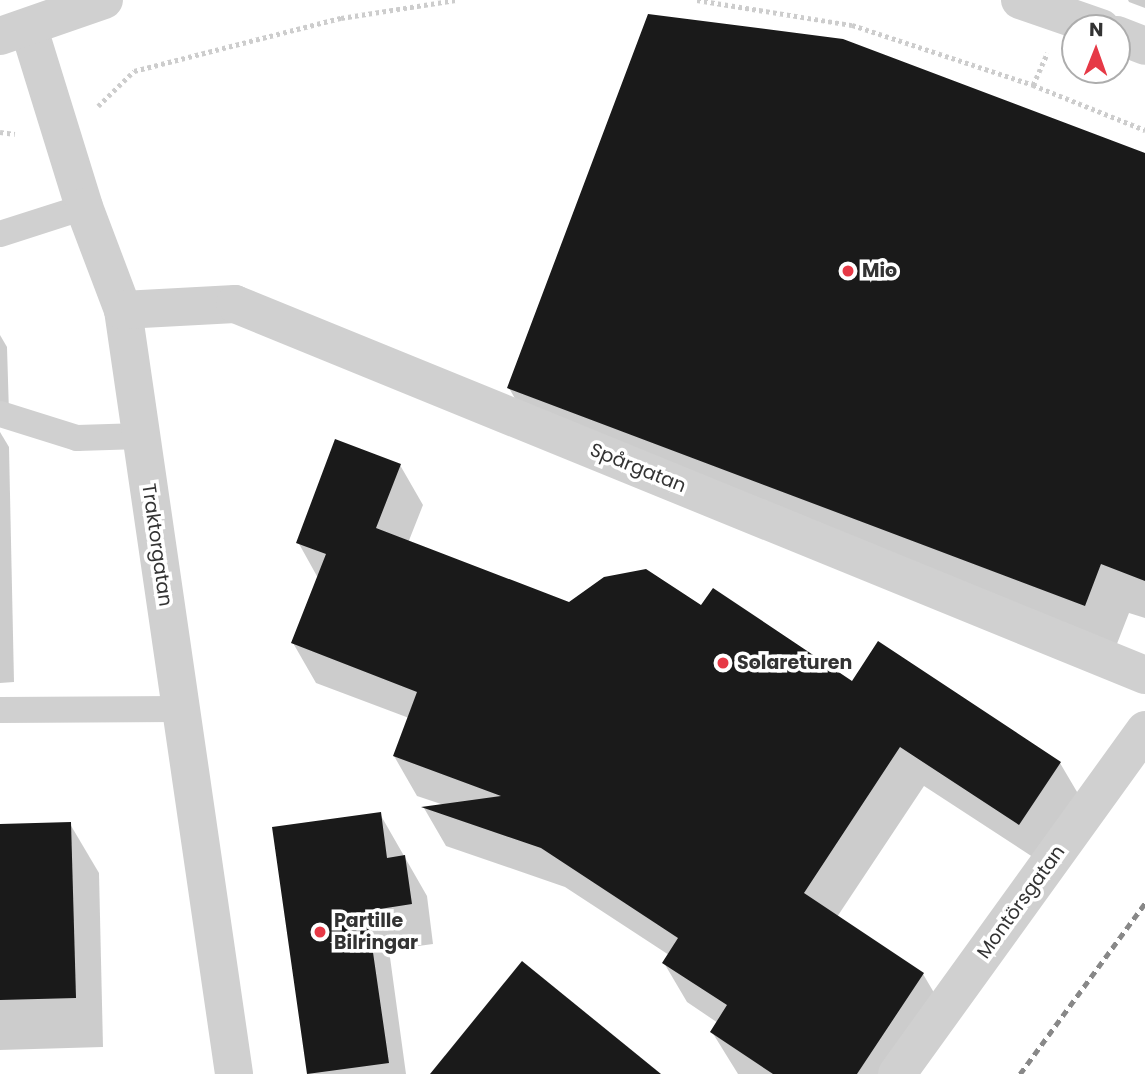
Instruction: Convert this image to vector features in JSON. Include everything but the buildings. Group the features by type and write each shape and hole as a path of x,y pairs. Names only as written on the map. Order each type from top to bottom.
{"street":[{"path":"15,32 104,0"},
{"path":"1020,0 1061,14"},
{"name":"Traktorgatan","path":"15,32 57,123 84,207 123,310 234,1074"},
{"name":"Spårgatan","path":"123,310 235,304 1145,676"},
{"name":"Montörsgatan","path":"897,1074 1145,730"}],"lane":[{"path":"0,234 84,207"},
{"path":"0,414 77,438 141,436"},
{"path":"0,710 180,709"}],"path":[{"path":"0,132 22,134 90,114 134,71 341,18 456,0"},
{"path":"698,0 852,24 1033,85 1145,130"}],"railway":[{"path":"1020,1074 1145,903"}],"place":[{"name":"Mio","path":"848,271"},
{"name":"Solareturen","path":"723,663"},
{"name":"Partille Bilringar","path":"320,932"}]}
